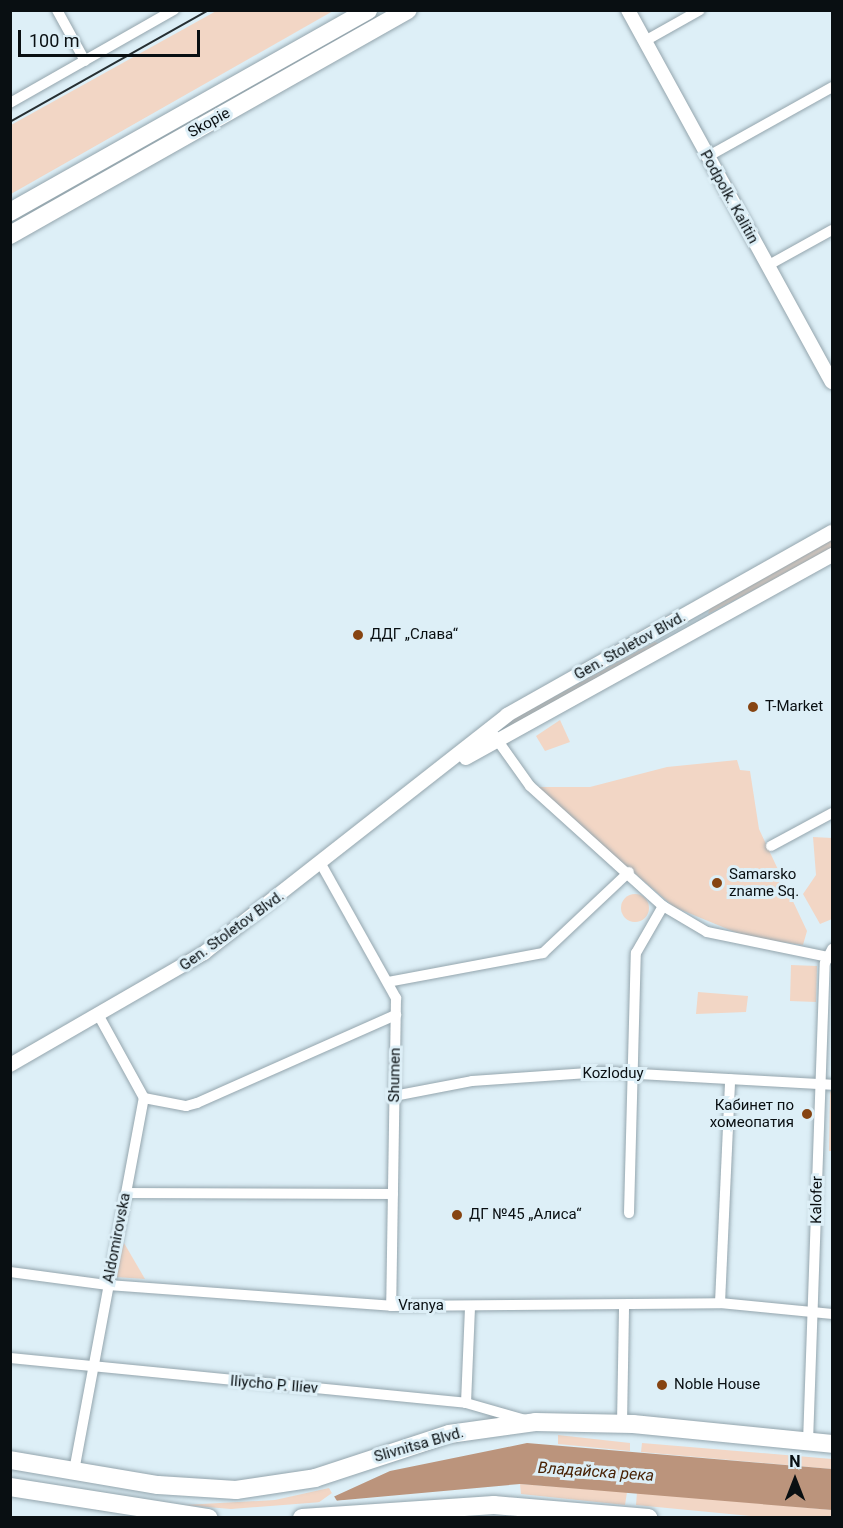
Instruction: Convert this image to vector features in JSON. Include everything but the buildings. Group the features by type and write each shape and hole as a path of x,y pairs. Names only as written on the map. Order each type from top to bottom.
{"main road":[{"name":"Skopie","path":"10,212 368,10"},
{"name":"Skopie","path":"10,235 408,10"},
{"name":"Slivnitsa Blvd.","path":"10,1460 158,1485 261,1488 315,1478 449,1434 535,1422 622,1424 832,1444"},
{"path":"10,1487 209,1518"},
{"path":"303,1518 514,1506 648,1518"}],"street":[{"path":"57,10 85,61"},
{"path":"10,103 174,10"},
{"name":"Podpolk. Kalitin","path":"628,10 767,266 832,380"},
{"path":"645,41 700,10"},
{"path":"707,157 832,87"},
{"path":"767,266 832,230"},
{"name":"Gen. Stoletov Blvd.","path":"10,1065 99,1016 204,953 438,774 493,735 832,532"},
{"name":"Gen. Stoletov Blvd.","path":"493,735 832,555"},
{"path":"493,735 530,786 629,872 663,906 707,932 830,955"},
{"path":"771,846 832,813"},
{"name":"Shumen","path":"321,864 396,998 391,1306"},
{"path":"388,982 543,953 629,872"},
{"path":"629,1213 630,1073 636,953 663,906"},
{"name":"Kalofer","path":"808,1442 815,1312 820,1084 830,955"},
{"path":"99,1016 144,1098 186,1106 396,1015"},
{"name":"Kozloduy","path":"394,1096 491,1079 630,1073 832,1084"},
{"path":"720,1303 730,1079"},
{"name":"Aldomirovska","path":"74,1471 144,1098"},
{"path":"126,1193 393,1194"},
{"name":"Vranya","path":"10,1272 108,1285 391,1306 720,1303 832,1314"},
{"path":"622,1424 624,1305"},
{"path":"466,1403 470,1306"},
{"name":"Iliycho P. Iliev","path":"10,1358 466,1403 535,1422"}],"shaded area":[{"path":"218,10 333,11 11,194 11,125"},
{"path":"832,538 832,549 708,614 710,608"},
{"path":"655,642 660,644 504,729 506,723"},
{"path":"560,720 570,742 545,751 536,736"},
{"name":"Samarsko zname Sq.","path":"737,760 740,770 750,771 759,829 807,931 803,945 747,937 674,907 534,787 590,787 667,767"},
{"path":"813,837 832,838 832,919 820,924 803,894 816,875"},
{"path":"635,894 645,898 649,908 645,918 635,922 625,918 621,908 625,898"},
{"path":"791,965 817,966 816,1002 790,1001"},
{"path":"698,992 748,996 746,1012 696,1014"},
{"path":"830,1091 832,1091 832,1151 829,1151"},
{"path":"124,1243 145,1279 115,1277"},
{"path":"558,1435 630,1443 630,1451 558,1444"},
{"path":"642,1443 832,1459 832,1469 641,1452"},
{"path":"520,1484 627,1492 625,1505 521,1494"},
{"path":"329,1488 333,1495 322,1502 231,1509 184,1505 275,1500"},
{"path":"637,1492 832,1510 832,1517 761,1517 636,1505"}],"water":[{"name":"Владайска река","path":"527,1443 832,1469 832,1510 520,1484 322,1502 390,1471"}],"pier":[{"path":"332,1493 337,1501 437,1495 415,1504 301,1515"}],"tram line":[{"path":"10,122 209,10"}],"place":[{"name":"ДДГ „Слава“","path":"358,635"},
{"name":"T-Market","path":"753,707"},
{"name":"Samarsko zname Sq.","path":"717,883"},
{"name":"Кабинет по хомеопатия","path":"807,1114"},
{"name":"ДГ №45 „Алиса“","path":"457,1215"},
{"name":"Noble House","path":"662,1385"}]}
